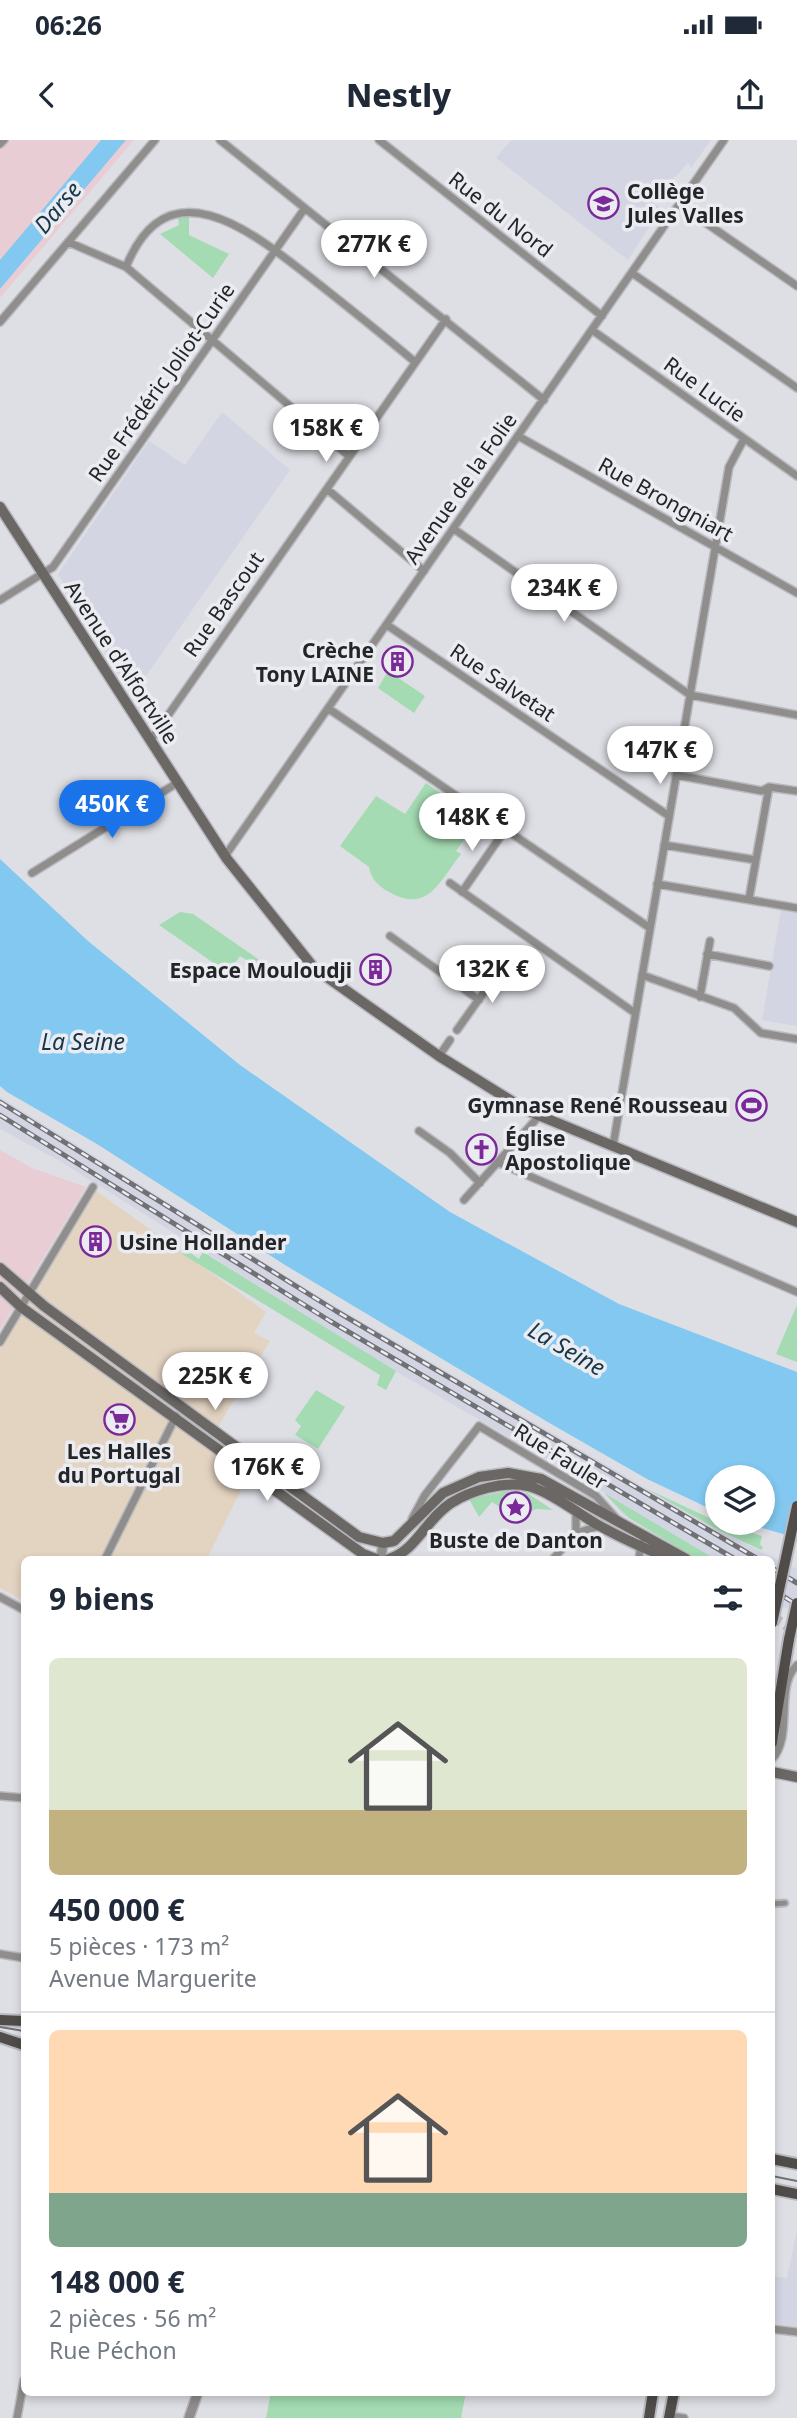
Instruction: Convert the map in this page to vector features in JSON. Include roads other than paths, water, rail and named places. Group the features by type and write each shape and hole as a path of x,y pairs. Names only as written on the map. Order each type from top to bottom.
{"main road":[{"name":"Avenue d'Alfortville","path":"0,507 225,856 314,968 439,1056 539,1116 797,1222"},
{"path":"0,1268 28,1293 359,1537 383,1544 394,1541 406,1531 424,1508 458,1484 480,1477 508,1473 541,1479 619,1522 642,1541 667,1556"},
{"path":"0,1287 21,1307 360,1551 371,1556"},
{"path":"396,1556 409,1549 429,1522 451,1504 484,1489 511,1485 530,1487 600,1526 642,1541"},
{"path":"775,1609 797,1506"},
{"path":"775,1724 797,1603"},
{"path":"775,1773 797,1777"},
{"path":"0,2020 21,2021"},
{"path":"0,2037 21,2044"},
{"path":"775,2160 797,2164"},
{"path":"775,2190 797,2194"},
{"path":"649,2418 652,2396"},
{"path":"669,2417 673,2396"}],"street":[{"path":"0,144 4,140"},
{"path":"0,322 155,140"},
{"path":"220,140 544,400"},
{"name":"Rue du Nord","path":"379,140 602,316"},
{"name":"Avenue de la Folie","path":"225,856 724,140"},
{"path":"680,205 797,286"},
{"name":"Rue Frédéric Joliot-Curie","path":"0,600 53,567 305,208"},
{"path":"126,267 149,230 163,218 183,212 220,218 275,250 415,362"},
{"path":"68,242 126,267 349,456"},
{"path":"632,272 797,388"},
{"name":"Rue Bascout","path":"150,741 446,319"},
{"name":"Rue Lucie","path":"592,330 797,476"},
{"name":"Rue Brongniart","path":"518,436 797,593"},
{"path":"613,1146 729,467 744,439"},
{"path":"327,489 424,571"},
{"path":"454,529 690,695 797,715"},
{"name":"Rue Salvetat","path":"387,625 669,816"},
{"path":"329,709 650,928"},
{"path":"676,775 762,791 769,787 797,791"},
{"path":"32,873 177,783"},
{"path":"749,899 769,787"},
{"path":"462,892 505,830"},
{"path":"664,845 756,860"},
{"path":"450,883 635,1013"},
{"path":"657,884 797,908"},
{"path":"390,936 479,1000"},
{"path":"700,997 710,941"},
{"path":"707,954 769,966"},
{"path":"457,1030 503,964"},
{"path":"642,975 734,1009 761,1034 797,1039"},
{"path":"439,1056 450,1040"},
{"path":"464,1200 539,1116"},
{"path":"419,1131 450,1153 480,1184"},
{"path":"499,1163 797,1292"},
{"path":"0,1342 93,1187"},
{"path":"106,1556 176,1416"},
{"name":"Rue Fauler","path":"406,1531 425,1495 479,1426 596,1496 619,1522"},
{"path":"576,1512 576,1533"},
{"path":"556,1556 576,1533 600,1526"},
{"path":"640,1556 642,1541"},
{"path":"379,1556 383,1544"},
{"path":"0,1597 21,1608"},
{"path":"775,1754 790,1675 797,1665"},
{"path":"775,1711 778,1706"},
{"path":"0,1796 21,1798"},
{"path":"775,1904 785,1903"},
{"path":"0,1954 21,1958"},
{"path":"775,2329 797,2332"},
{"path":"17,2418 21,2396"},
{"path":"189,2418 197,2396"},
{"path":"669,2417 684,2418"}],"water":[{"name":"Darse","path":"101,140 126,140 0,289 0,260"},
{"name":"La Seine","path":"0,859 88,941 240,1065 450,1212 619,1304 797,1372 797,1538 775,1532 775,1465 705,1465 705,1506 647,1479 285,1265 97,1144 0,1086"}],"tunnel":[{"path":"775,1619 797,1632"}],"tram line":[{"path":"0,2027 21,2030"},
{"path":"775,2177 797,2181"}],"railway":[{"path":"0,1102 336,1311 753,1556"},
{"path":"0,1115 330,1321 730,1556"},
{"path":"775,1570 797,1583"},
{"path":"775,1591 797,1605"}],"place":[{"name":"Collège Jules Valles","path":"604,203"},
{"name":"Crèche Tony LAINE","path":"397,662"},
{"name":"Espace Mouloudji","path":"375,970"},
{"name":"Gymnase René Rousseau","path":"751,1105"},
{"name":"Église Apostolique","path":"482,1150"},
{"name":"Usine Hollander","path":"96,1242"},
{"name":"Les Halles du Portugal","path":"119,1419"},
{"name":"Buste de Danton","path":"516,1508"}]}
